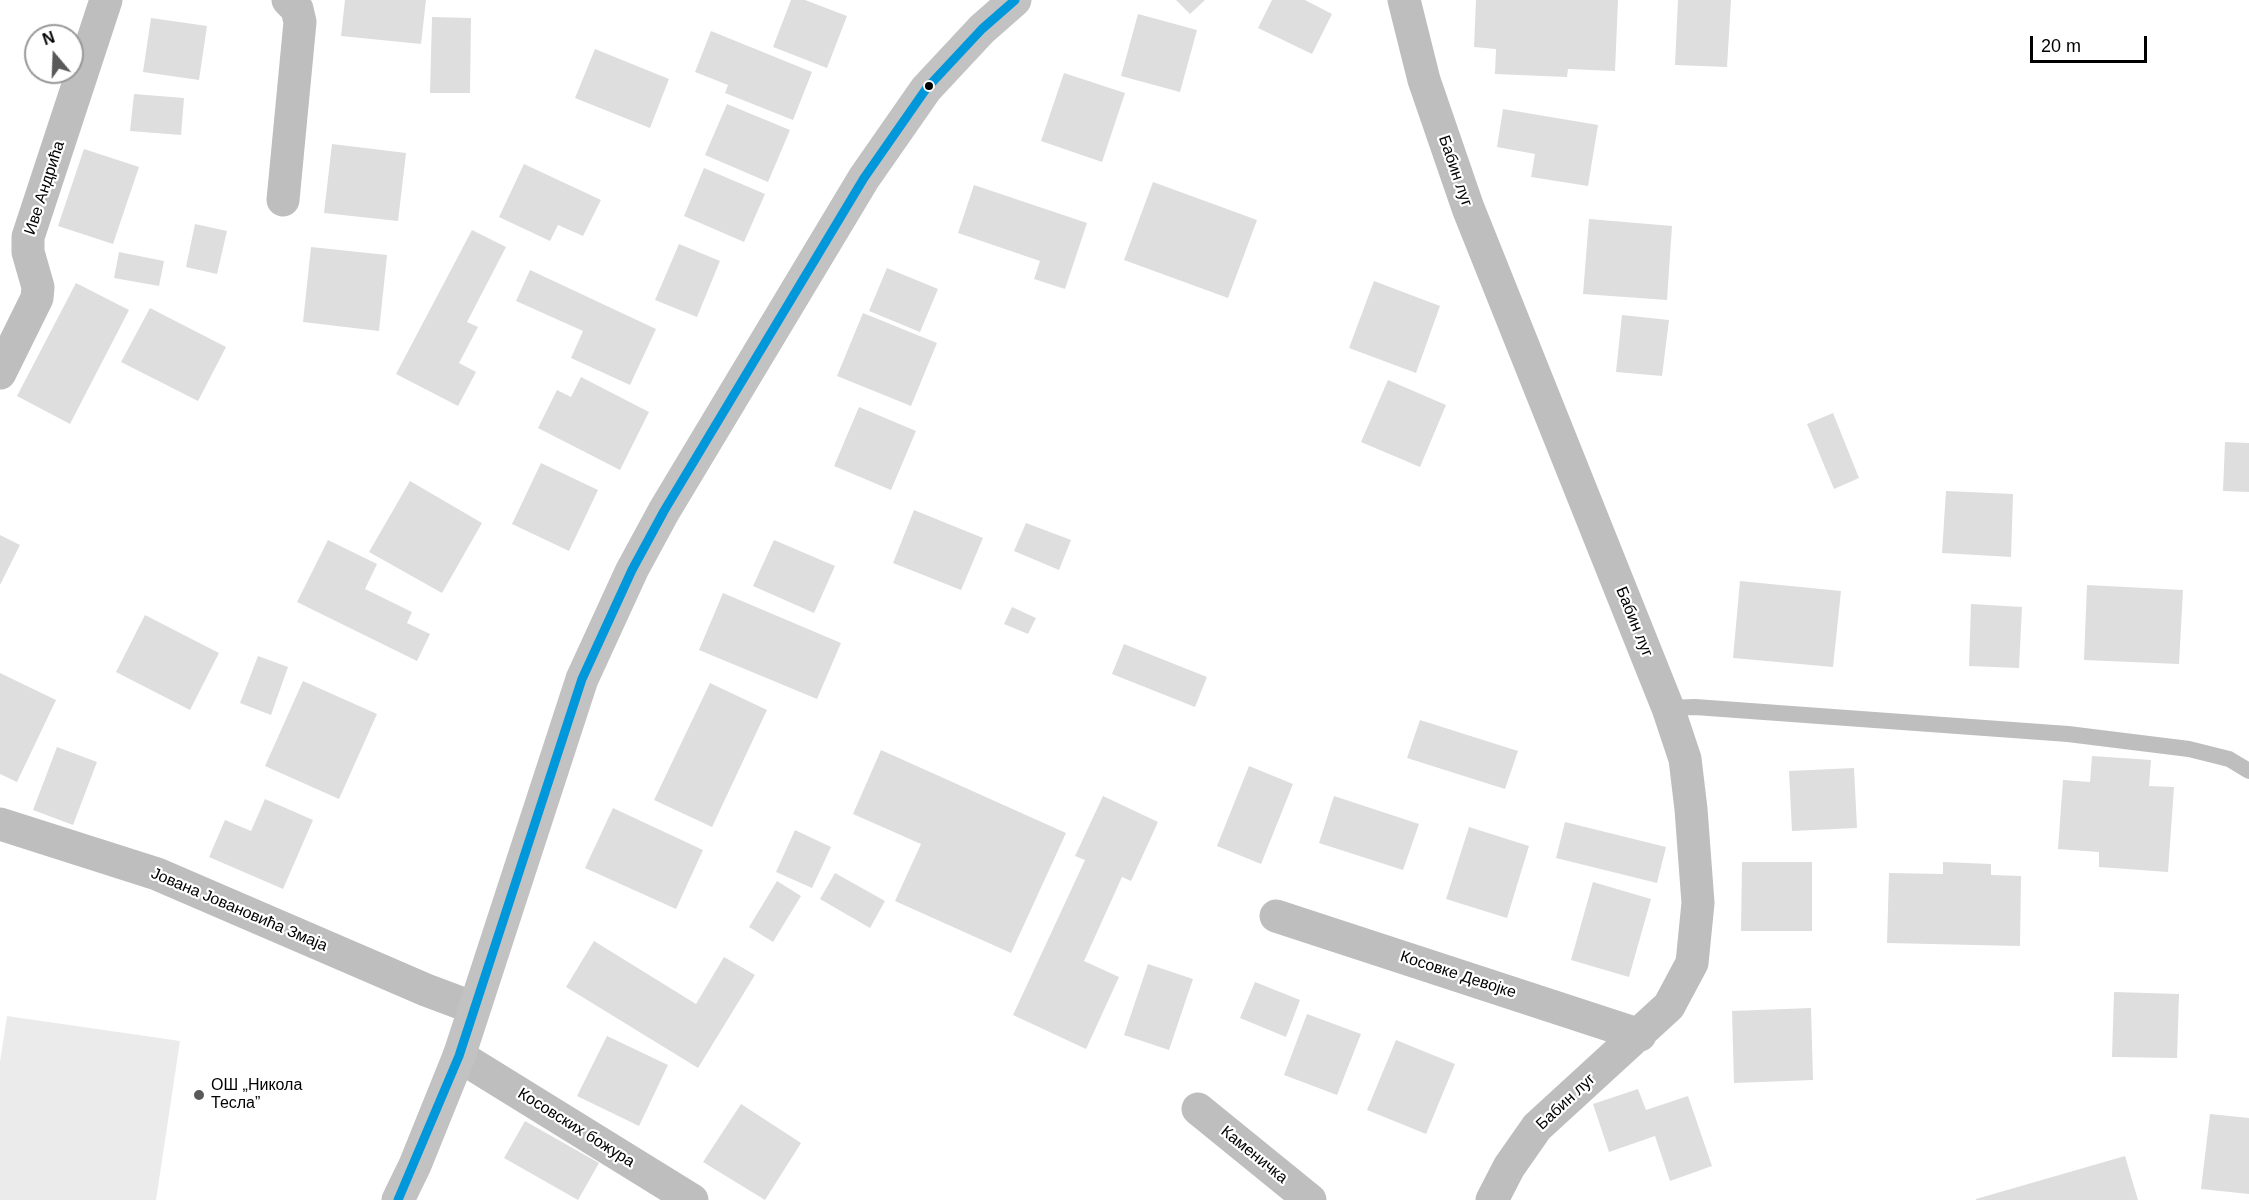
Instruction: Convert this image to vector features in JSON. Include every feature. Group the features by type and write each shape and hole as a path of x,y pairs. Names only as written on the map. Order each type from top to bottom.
{"street":[{"name":"Иве Андрића","path":"0,373 37,298 38,287 28,252 28,237 106,0"},
{"path":"283,200 300,22 297,9 288,0"},
{"path":"398,1200 415,1165 459,1056 582,679 632,570 664,511 864,178 926,89 982,29 1015,0"},
{"name":"Бабин луг","path":"1404,0 1424,80 1468,208 1668,708 1685,759 1698,903 1692,963 1669,1006 1537,1127 1509,1167 1492,1200"},
{"name":"Јована Јовановића Змаја","path":"0,824 157,874 426,990 474,1008"},
{"name":"Косовке Девојке","path":"1276,916 1640,1035"},
{"name":"Косовских божура","path":"459,1056 692,1200"},
{"name":"Каменичка","path":"1198,1109 1310,1200"}],"lane":[{"path":"1668,708 1695,707 2068,734 2189,749 2229,759 2249,771"}],"shaded area":[{"path":"7,1016 180,1041 156,1200 0,1200 0,1062"}],"building":[{"path":"345,0 426,0 421,44 341,36"},
{"path":"791,0 805,0 847,16 827,68 773,47"},
{"path":"1176,0 1205,0 1190,14"},
{"path":"1272,0 1305,0 1332,14 1312,54 1258,28"},
{"path":"1476,0 1618,0 1615,71 1568,69 1567,77 1495,74 1496,49 1474,47"},
{"path":"1678,0 1731,0 1727,67 1675,65"},
{"path":"1138,14 1197,30 1180,92 1121,76"},
{"path":"432,17 471,18 470,93 430,93"},
{"path":"151,18 207,26 199,80 143,72"},
{"path":"711,31 812,72 793,120 725,93 728,85 695,72"},
{"path":"595,49 669,79 650,128 575,98"},
{"path":"1064,73 1125,93 1102,162 1041,141"},
{"path":"134,94 184,98 181,135 130,131"},
{"path":"727,104 790,130 768,182 705,155"},
{"path":"1503,109 1598,125 1588,186 1531,177 1535,154 1497,147"},
{"path":"332,144 406,153 398,221 324,213"},
{"path":"84,149 139,167 113,244 58,226"},
{"path":"524,164 601,200 583,236 558,225 550,241 499,217"},
{"path":"704,168 765,194 744,242 684,216"},
{"path":"1153,182 1257,220 1228,298 1124,260"},
{"path":"974,185 1087,223 1065,289 1034,279 1040,261 958,233"},
{"path":"1589,219 1672,226 1667,300 1583,294"},
{"path":"195,224 227,231 217,274 186,267"},
{"path":"472,230 506,247 467,322 478,327 459,363 476,372 458,406 396,374"},
{"path":"679,244 720,261 697,317 655,300"},
{"path":"311,247 387,255 379,331 303,322"},
{"path":"119,252 164,261 159,286 114,278"},
{"path":"887,268 938,289 920,332 869,311"},
{"path":"530,270 656,329 630,385 571,358 583,331 516,301"},
{"path":"1374,281 1440,306 1416,373 1349,348"},
{"path":"76,283 129,310 70,424 17,396"},
{"path":"150,308 226,347 198,401 121,362"},
{"path":"863,313 937,343 911,406 837,376"},
{"path":"1622,315 1669,320 1662,376 1616,372"},
{"path":"581,377 649,412 620,470 538,428 557,390 571,397"},
{"path":"1388,380 1446,405 1420,467 1361,442"},
{"path":"859,407 916,431 891,490 834,466"},
{"path":"1833,413 1859,478 1834,489 1807,424"},
{"path":"2225,442 2249,443 2249,492 2223,491"},
{"path":"541,463 598,490 569,551 512,524"},
{"path":"410,481 482,523 442,593 369,552"},
{"path":"1946,491 2013,494 2011,557 1942,553"},
{"path":"914,510 983,538 961,590 893,563"},
{"path":"1026,523 1071,540 1059,570 1014,551"},
{"path":"0,535 20,545 0,585"},
{"path":"328,540 377,564 365,589 412,612 407,623 430,634 417,661 297,602"},
{"path":"774,540 835,566 814,613 753,586"},
{"path":"1740,581 1841,591 1833,667 1733,658"},
{"path":"2087,585 2183,590 2179,664 2084,660"},
{"path":"723,593 841,643 817,699 699,650"},
{"path":"1971,604 2022,607 2019,668 1969,666"},
{"path":"1012,607 1036,618 1028,634 1004,624"},
{"path":"145,615 219,653 190,710 116,672"},
{"path":"1124,644 1207,677 1195,707 1112,674"},
{"path":"258,656 288,667 271,715 240,703"},
{"path":"0,673 56,700 17,782 0,774"},
{"path":"303,681 377,714 339,799 265,766"},
{"path":"710,683 767,710 712,827 654,800"},
{"path":"1420,720 1518,751 1505,789 1407,758"},
{"path":"57,747 97,762 73,825 33,810"},
{"path":"881,750 1066,833 1011,953 895,901 921,844 853,814"},
{"path":"2092,756 2151,760 2149,786 2174,787 2168,872 2099,867 2099,852 2058,849 2063,780 2090,782"},
{"path":"1249,766 1293,784 1261,864 1217,846"},
{"path":"1854,768 1857,828 1792,831 1789,771"},
{"path":"1103,796 1158,822 1131,881 1122,877 1084,961 1119,977 1086,1049 1013,1015 1085,860 1075,856"},
{"path":"1334,796 1419,824 1403,870 1319,843"},
{"path":"265,799 313,820 283,889 209,857 225,820 251,831"},
{"path":"613,808 703,850 676,909 585,868"},
{"path":"1565,822 1666,847 1657,883 1556,858"},
{"path":"1469,827 1529,846 1507,918 1446,899"},
{"path":"795,830 831,847 812,888 776,872"},
{"path":"1742,862 1812,862 1812,931 1741,931"},
{"path":"1943,862 1991,864 1991,875 2021,876 2020,946 1887,943 1889,873 1943,874"},
{"path":"835,873 885,901 870,928 820,899"},
{"path":"777,881 801,896 773,942 749,927"},
{"path":"1593,882 1651,899 1629,977 1571,960"},
{"path":"594,941 696,1004 724,957 755,975 698,1068 566,987"},
{"path":"1148,964 1193,979 1169,1050 1124,1035"},
{"path":"1255,982 1300,1000 1286,1037 1240,1018"},
{"path":"2114,992 2179,994 2177,1058 2112,1057"},
{"path":"1811,1008 1813,1080 1734,1083 1732,1011"},
{"path":"1307,1014 1361,1034 1337,1095 1284,1075"},
{"path":"607,1036 668,1065 639,1126 577,1096"},
{"path":"1396,1040 1455,1064 1426,1134 1367,1110"},
{"path":"1638,1089 1646,1110 1688,1096 1712,1166 1670,1181 1655,1136 1609,1152 1593,1104"},
{"path":"741,1104 801,1143 765,1200 703,1162"},
{"path":"2210,1114 2249,1118 2249,1194 2201,1189"},
{"path":"525,1121 599,1163 578,1200 504,1158"},
{"path":"2125,1156 2138,1200 1976,1200 1976,1199"}],"transit line":[{"path":"398,1200 459,1056 582,679 632,570 664,511 864,178 926,89 982,29 1015,0"}],"place":[{"name":"ОШ „Никола Тесла”","path":"199,1095"}]}
